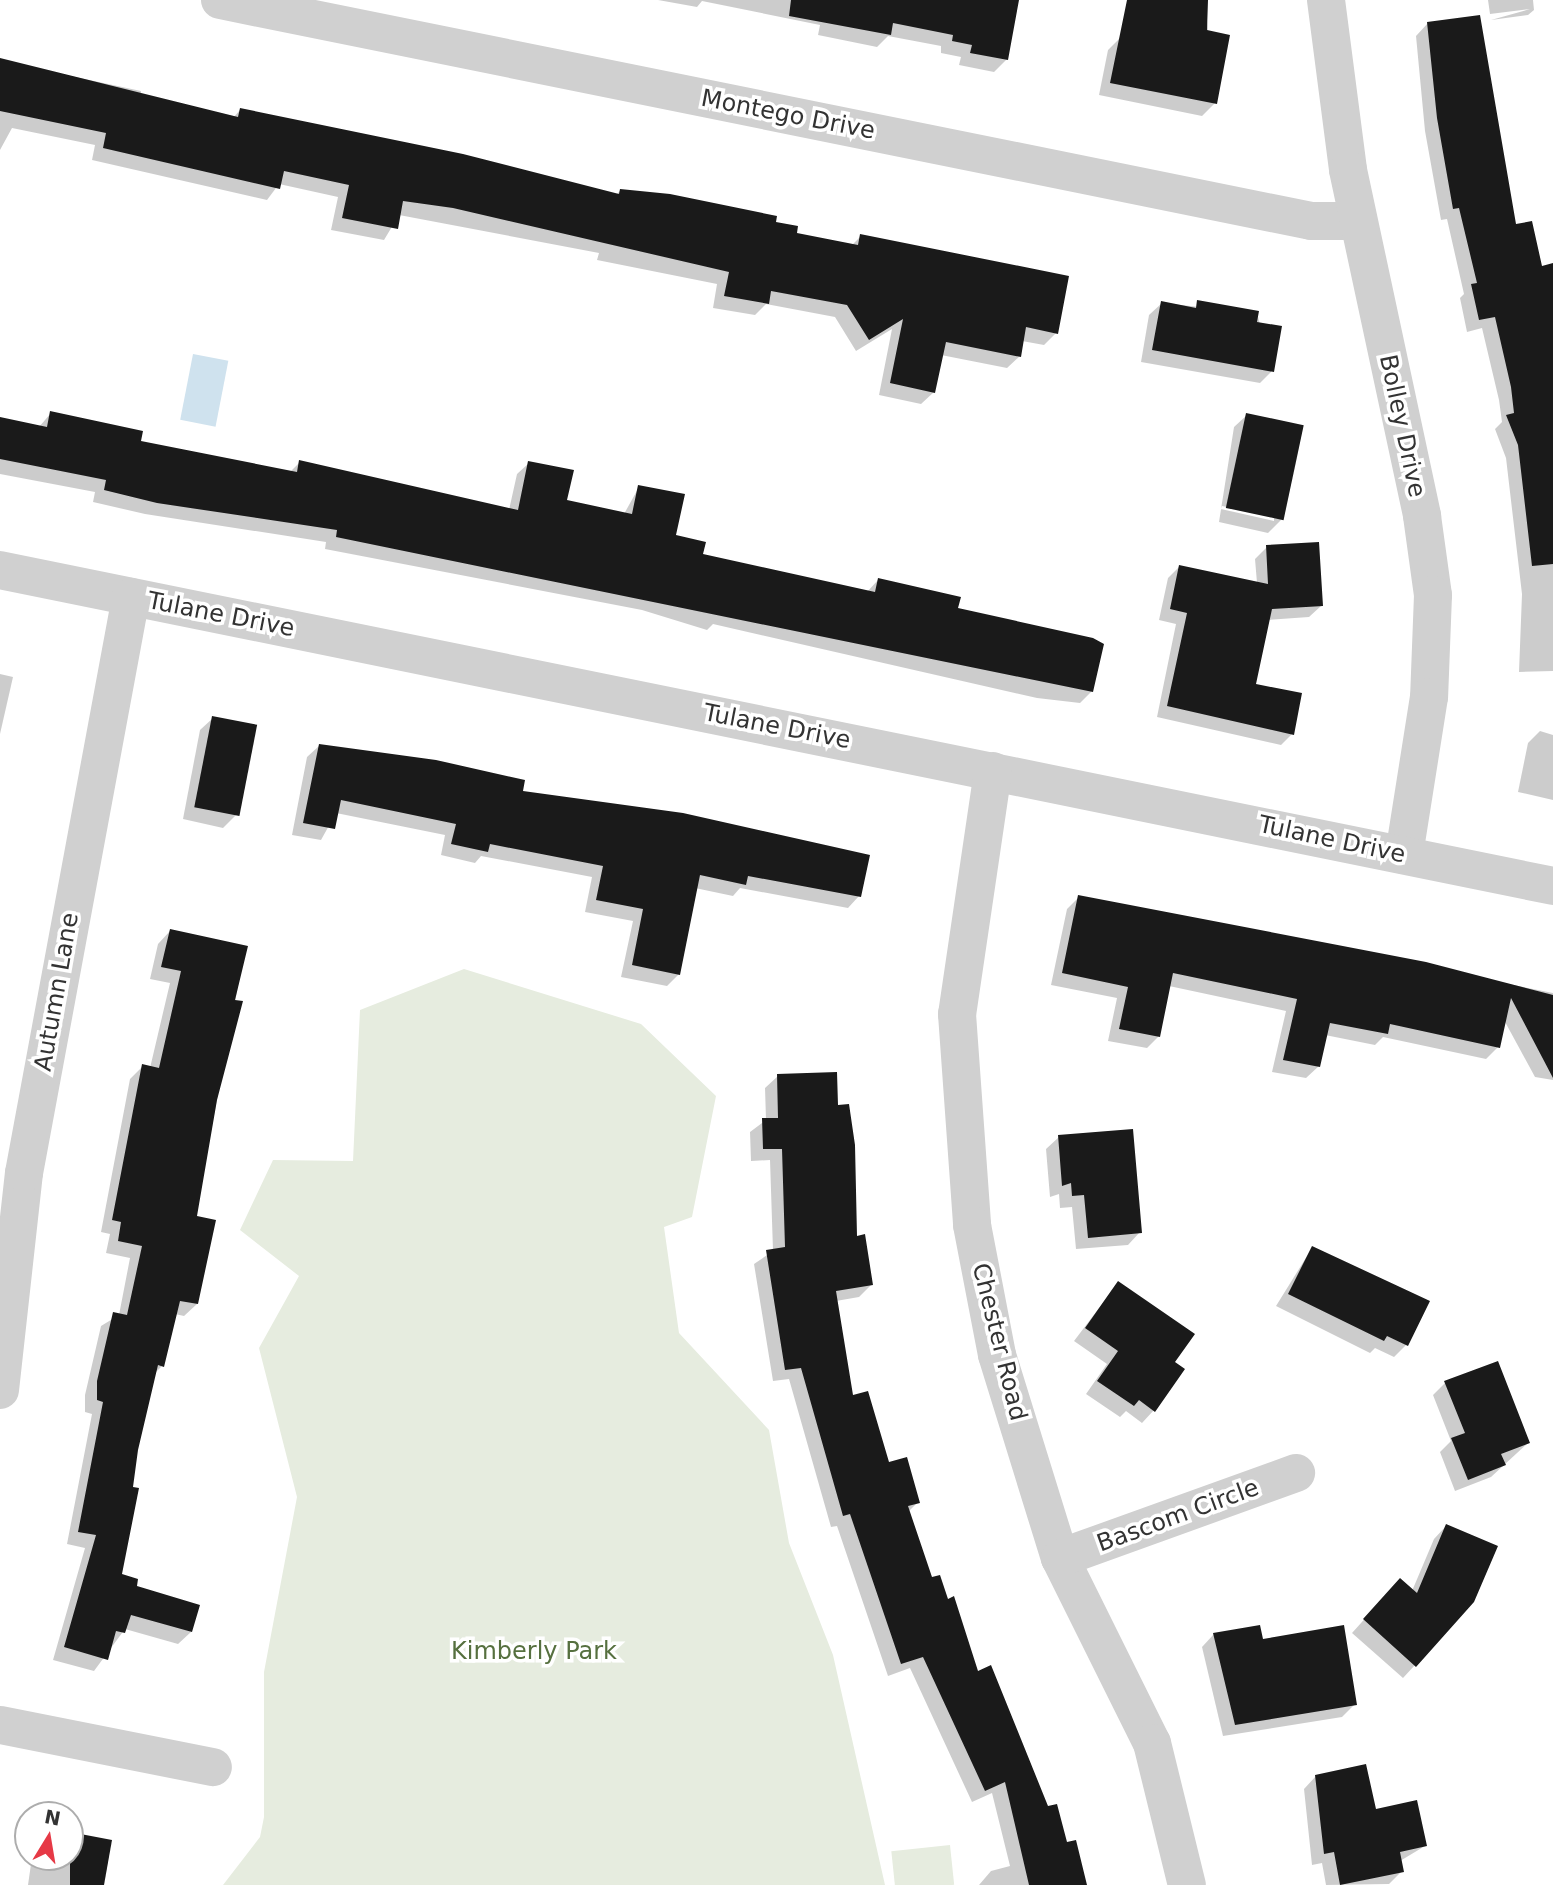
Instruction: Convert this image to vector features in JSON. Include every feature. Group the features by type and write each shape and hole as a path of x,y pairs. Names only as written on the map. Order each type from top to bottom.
{"street":[{"name":"Montego Drive","path":"220,0 1297,219 1357,221"},
{"name":"Bolley Drive","path":"1326,0 1357,221 1422,516 1433,595 1429,697 1404,855"},
{"name":"Tulane Drive","path":"0,570 1553,886"},
{"name":"Autumn Lane","path":"0,1390 12,1171 131,597"},
{"name":"Chester Road","path":"993,771 957,1014 972,1226 997,1355 1060,1558 1152,1744 1187,1885"},
{"name":"Bascom Circle","path":"1060,1558 1296,1473"},
{"path":"0,1725 213,1767"}],"green space":[{"name":"Kimberly Park","path":"464,969 641,1024 716,1096 692,1217 664,1227 679,1333 769,1430 789,1543 833,1655 885,1885 223,1885 260,1837 264,1817 264,1672 297,1497 259,1348 299,1276 240,1230 273,1160 353,1161 360,1010"},
{"path":"950,1845 954,1885 895,1885 891,1851"}],"water":[{"path":"193,354 228,361 216,427 180,420"}],"building":[{"path":"791,0 1019,0 1008,60 970,53 972,45 952,41 953,35 893,23 891,35 789,16"},
{"path":"1127,0 1208,0 1207,30 1230,35 1217,104 1110,83"},
{"path":"1480,15 1516,224 1532,221 1542,266 1553,263 1553,564 1532,566 1518,445 1506,415 1514,413 1511,387 1495,317 1479,320 1471,284 1477,283 1459,208 1453,209 1437,118 1427,22"},
{"path":"0,58 238,117 240,108 463,154 619,194 620,189 670,194 777,216 776,222 798,226 797,233 858,245 860,234 1069,276 1058,334 1026,327 1021,357 946,342 935,393 890,383 903,319 869,340 847,305 771,291 769,304 724,296 729,272 453,208 403,201 398,229 342,218 349,185 284,171 280,189 103,148 106,133 0,111"},
{"path":"1197,300 1259,311 1257,322 1282,326 1274,372 1152,350 1161,301 1196,308"},
{"path":"50,411 143,431 141,441 297,472 299,460 518,510 528,461 574,470 567,500 632,514 638,485 685,494 676,535 706,542 703,554 875,592 878,578 961,597 958,608 1093,638 1104,644 1093,692 336,537 337,530 157,503 104,490 106,480 0,459 0,417 47,427"},
{"path":"1246,413 1304,425 1284,520 1226,508"},
{"path":"1319,542 1323,606 1272,609 1256,684 1302,693 1294,735 1167,706 1187,613 1170,609 1179,565 1268,584 1266,545"},
{"path":"212,716 257,725 239,816 194,807"},
{"path":"319,744 436,760 525,780 523,791 683,813 870,855 861,897 748,876 746,885 700,875 680,975 632,965 643,909 596,900 603,866 490,844 488,852 451,844 456,824 341,800 335,829 303,823"},
{"path":"1078,895 1426,962 1553,995 1553,1078 1511,998 1500,1048 1390,1024 1388,1034 1330,1023 1320,1067 1283,1060 1297,999 1173,973 1160,1037 1119,1029 1128,987 1062,973"},
{"path":"170,929 248,946 235,1000 243,1001 217,1100 197,1216 216,1220 198,1304 180,1301 164,1367 158,1365 138,1450 133,1487 139,1488 122,1574 138,1579 137,1586 200,1605 192,1632 131,1615 125,1633 116,1631 108,1660 64,1647 96,1535 78,1532 103,1402 97,1400 97,1381 113,1312 127,1315 142,1246 118,1241 121,1222 112,1220 142,1064 159,1068 181,971 161,967"},
{"path":"837,1072 838,1105 849,1104 855,1145 857,1236 865,1234 873,1285 836,1291 853,1395 868,1391 889,1462 907,1457 920,1503 908,1506 932,1577 940,1575 948,1599 954,1596 978,1671 991,1665 1048,1806 1057,1804 1067,1842 1076,1840 1087,1885 1029,1885 1005,1782 985,1791 923,1657 901,1664 850,1514 843,1516 801,1368 785,1370 766,1250 785,1247 782,1149 763,1149 762,1118 778,1118 777,1074"},
{"path":"1133,1129 1142,1233 1088,1238 1084,1195 1072,1196 1071,1183 1062,1186 1058,1135"},
{"path":"1312,1246 1430,1301 1408,1346 1387,1336 1384,1341 1288,1294"},
{"path":"1118,1281 1195,1334 1175,1362 1185,1369 1155,1412 1139,1400 1134,1406 1097,1381 1118,1351 1085,1328"},
{"path":"1498,1361 1530,1443 1501,1454 1506,1465 1468,1480 1451,1438 1465,1433 1444,1381"},
{"path":"1446,1524 1498,1546 1474,1602 1416,1667 1363,1619 1400,1578 1417,1593"},
{"path":"1260,1625 1263,1639 1344,1625 1357,1705 1235,1725 1213,1633"},
{"path":"1366,1764 1376,1809 1417,1800 1427,1846 1400,1852 1404,1872 1340,1885 1334,1852 1324,1854 1315,1775"},
{"path":"84,1835 112,1840 104,1885 70,1885 70,1871 84,1871"}]}
